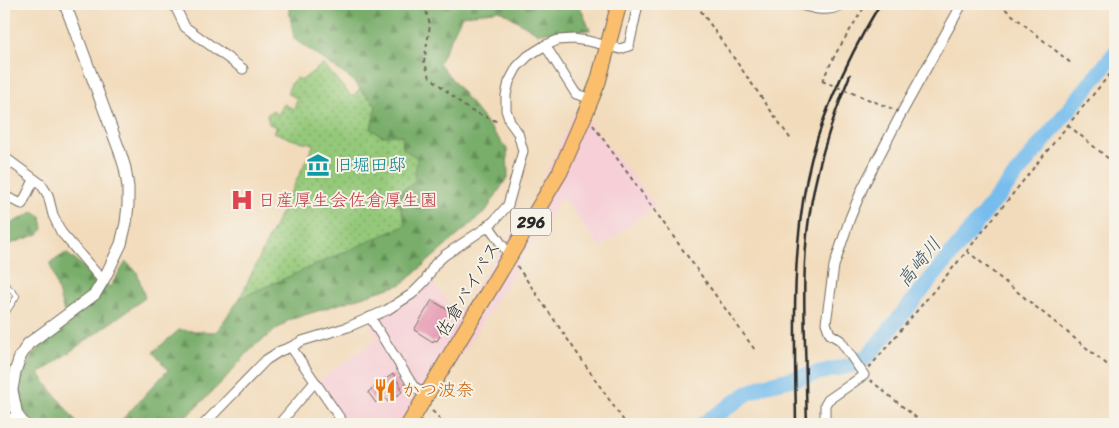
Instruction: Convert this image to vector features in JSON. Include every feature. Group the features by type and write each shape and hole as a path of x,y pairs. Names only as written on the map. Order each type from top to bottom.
{"highway":[{"name":"佐倉バイパス","path":"409,424 560,172 592,99 619,4"}],"street":[{"path":"4,422 20,420 12,390 20,357 28,344 95,294 121,244 126,223 128,187 125,168 65,4"},
{"path":"174,4 185,27 243,69"},
{"path":"204,424 266,360 302,341 348,327 387,310 412,294 425,280 435,264 445,255 494,221 508,205 523,151 518,133 510,122 506,110 506,95 509,82 517,68 528,56 558,40 588,41 620,49 629,46 638,4"},
{"path":"798,4 817,10 837,8 844,4"},
{"path":"825,424 825,405 828,400 864,375 840,340 830,334 826,323 834,266 850,218 884,146 962,4"},
{"path":"546,45 576,94 592,99"},
{"path":"4,158 41,184 48,195 53,215 61,232 103,281"},
{"path":"4,196 22,204 34,180"},
{"path":"488,225 510,256"},
{"path":"370,317 413,386 425,399"},
{"path":"291,347 344,424"},
{"path":"279,424 315,382"},
{"path":"332,424 338,416"}],"lane":[{"path":"4,282 17,296 4,316"}],"path":[{"path":"424,4 430,25 424,62 430,77 469,110 496,121 510,122"},
{"path":"696,4 792,141"},
{"path":"866,4 836,53 822,81 898,111"},
{"path":"998,4 1072,64"},
{"path":"924,424 864,375 1115,68"},
{"path":"585,114 755,350"},
{"path":"1068,125 1115,164"},
{"path":"967,251 1115,370"},
{"path":"510,256 626,424"},
{"path":"425,399 443,424"}],"shaded area":[{"path":"577,108 656,205 600,248 562,196 418,424 348,424 317,382 378,338 369,325 432,282 458,314 530,206"}],"green space":[{"path":"288,4 579,4 590,30 537,33 500,10 462,16 439,63 507,149 508,176 486,211 402,284 289,320 253,347 221,383 179,424 118,424 168,370 153,352 179,330 216,332 240,298 406,224 396,193 403,149 402,135 382,136 371,129 376,105 350,78 294,39"},
{"path":"323,64 352,97 360,89 376,105 371,129 382,136 402,135 403,149 417,158 414,183 396,193 406,225 240,298 314,144 294,140 274,132 277,127 269,124 267,115 272,110 278,115 284,104 293,109 298,99 287,93 292,82 296,78 302,80"},
{"path":"33,212 41,216 43,229 39,234 4,246 4,227"},
{"path":"66,253 110,287 126,262 137,272 145,298 39,374 78,424 34,424 13,396 32,355 67,323 50,263"}],"building":[{"path":"432,300 451,312 444,323 447,324 437,341 434,340 433,342 414,330"},
{"name":"かつ波奈","path":"393,374 402,392 388,402 384,397 376,403 368,392 376,386 375,384"}],"waterway":[{"name":"高崎川","path":"703,424 748,393 766,385 852,365 869,355 1115,53"}],"railway":[{"path":"796,424 796,270 798,239 807,178 819,133 836,88 880,4"},
{"path":"807,424 804,281 809,218 825,145 850,75"}],"place":[{"name":"旧堀田邸","path":"318,165"},
{"name":"日産厚生会佐倉厚生園","path":"242,200"},
{"name":"かつ波奈","path":"385,390"}]}
